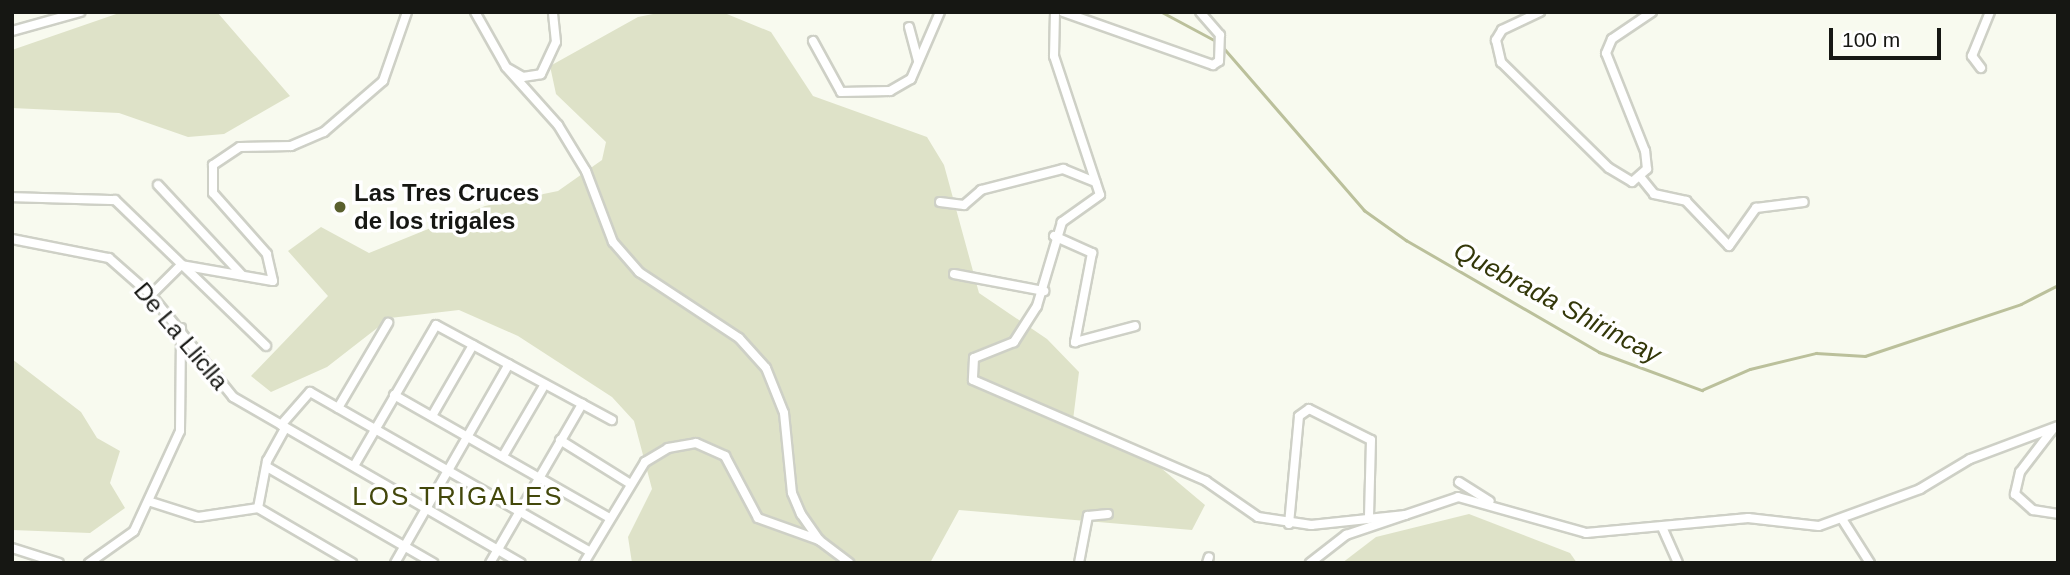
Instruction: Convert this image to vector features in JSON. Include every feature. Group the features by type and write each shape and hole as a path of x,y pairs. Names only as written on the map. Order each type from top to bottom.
{"street":[{"path":"12,31 80,12"},
{"path":"181,265 221,270 270,282 276,272 213,194 213,165 240,147 291,146 324,132 383,81 407,12"},
{"path":"506,67 523,77 541,74 556,42 553,12"},
{"path":"813,41 846,94 902,87 940,12"},
{"path":"1055,12 1054,56 1095,182 1097,200 1062,222 1054,236 1044,291 1014,342 974,358 974,380 1206,481 1258,517 1289,524 1405,515"},
{"path":"1063,12 1213,65 1219,61 1222,45 1216,27 1200,12"},
{"path":"1540,12 1502,30 1496,40 1501,62 1609,169 1632,182 1642,179 1647,169 1642,138 1606,52 1612,39 1652,12"},
{"path":"1981,68 1972,57 1990,12"},
{"path":"476,13 506,67 526,94 558,125 586,171 602,226 628,260 673,300 739,338 766,368 785,413 792,493 820,540"},
{"path":"909,27 918,60"},
{"path":"940,202 964,205 986,188 1063,169 1095,182"},
{"path":"1642,179 1654,194 1686,201 1729,246 1756,208 1804,202"},
{"path":"158,185 230,257 242,276"},
{"path":"12,197 115,200 266,346"},
{"path":"1054,236 1092,253 1075,342 1135,326"},
{"name":"De La Lliclla","path":"12,239 109,258 151,295 181,328 233,397 283,427"},
{"path":"221,270 230,257"},
{"path":"151,295 181,265"},
{"path":"954,274 1044,291"},
{"path":"338,408 388,323"},
{"path":"354,466 436,325 612,420"},
{"path":"89,563 126,539 151,502 185,413 181,328"},
{"path":"432,416 473,345"},
{"path":"395,563 509,363"},
{"path":"503,456 545,384"},
{"path":"258,508 267,467 283,427 305,392 338,408 590,552"},
{"path":"394,395 611,518"},
{"path":"490,563 517,512 582,404"},
{"path":"1289,524 1299,416 1309,408 1371,440 1369,517"},
{"path":"2056,426 2020,471 2015,495 2033,510 2058,514"},
{"path":"1459,482 1489,500 1586,533 1748,518 1819,526 1842,519 2056,426"},
{"path":"283,427 521,563"},
{"path":"560,440 629,483"},
{"path":"584,563 629,483 645,462 667,448 708,444 737,474 758,518 820,540 849,563"},
{"path":"267,467 433,563"},
{"path":"1310,563 1346,535 1405,515 1439,499 1489,500"},
{"path":"151,502 198,517 258,508 352,563"},
{"path":"1079,563 1087,516 1108,514"},
{"path":"1842,519 1870,563"},
{"path":"1662,527 1678,563"},
{"path":"12,548 59,563"}],"green space":[{"path":"122,12 217,12 290,96 224,134 188,137 119,113 12,108 12,50"},
{"path":"663,12 722,12 771,32 813,96 927,137 944,165 979,293 1047,339 1079,372 1073,420 1161,468 1205,505 1192,530 959,510 930,563 632,563 628,537 652,489 634,421 612,397 518,336 459,310 390,318 327,367 271,392 251,376 328,296 288,251 321,227 369,253 485,206 558,191 602,160 606,142 556,94 550,66 638,17"},
{"path":"12,359 81,412 97,438 120,451 110,483 125,508 90,533 12,530"},
{"path":"1469,514 1570,553 1577,563 1342,563 1376,537"}],"waterway":[{"name":"Quebrada Shirincay","path":"1162,12 1218,42"},
{"name":"Quebrada Shirincay","path":"1223,47 1364,210 1406,240 1599,352 1702,390 1750,369 1816,353 1865,356 2021,304 2058,285"}],"place":[{"name":"Las Tres Cruces de los trigales","path":"340,207"}],"district":[{"name":"LOS TRIGALES","path":"458,497"}]}
